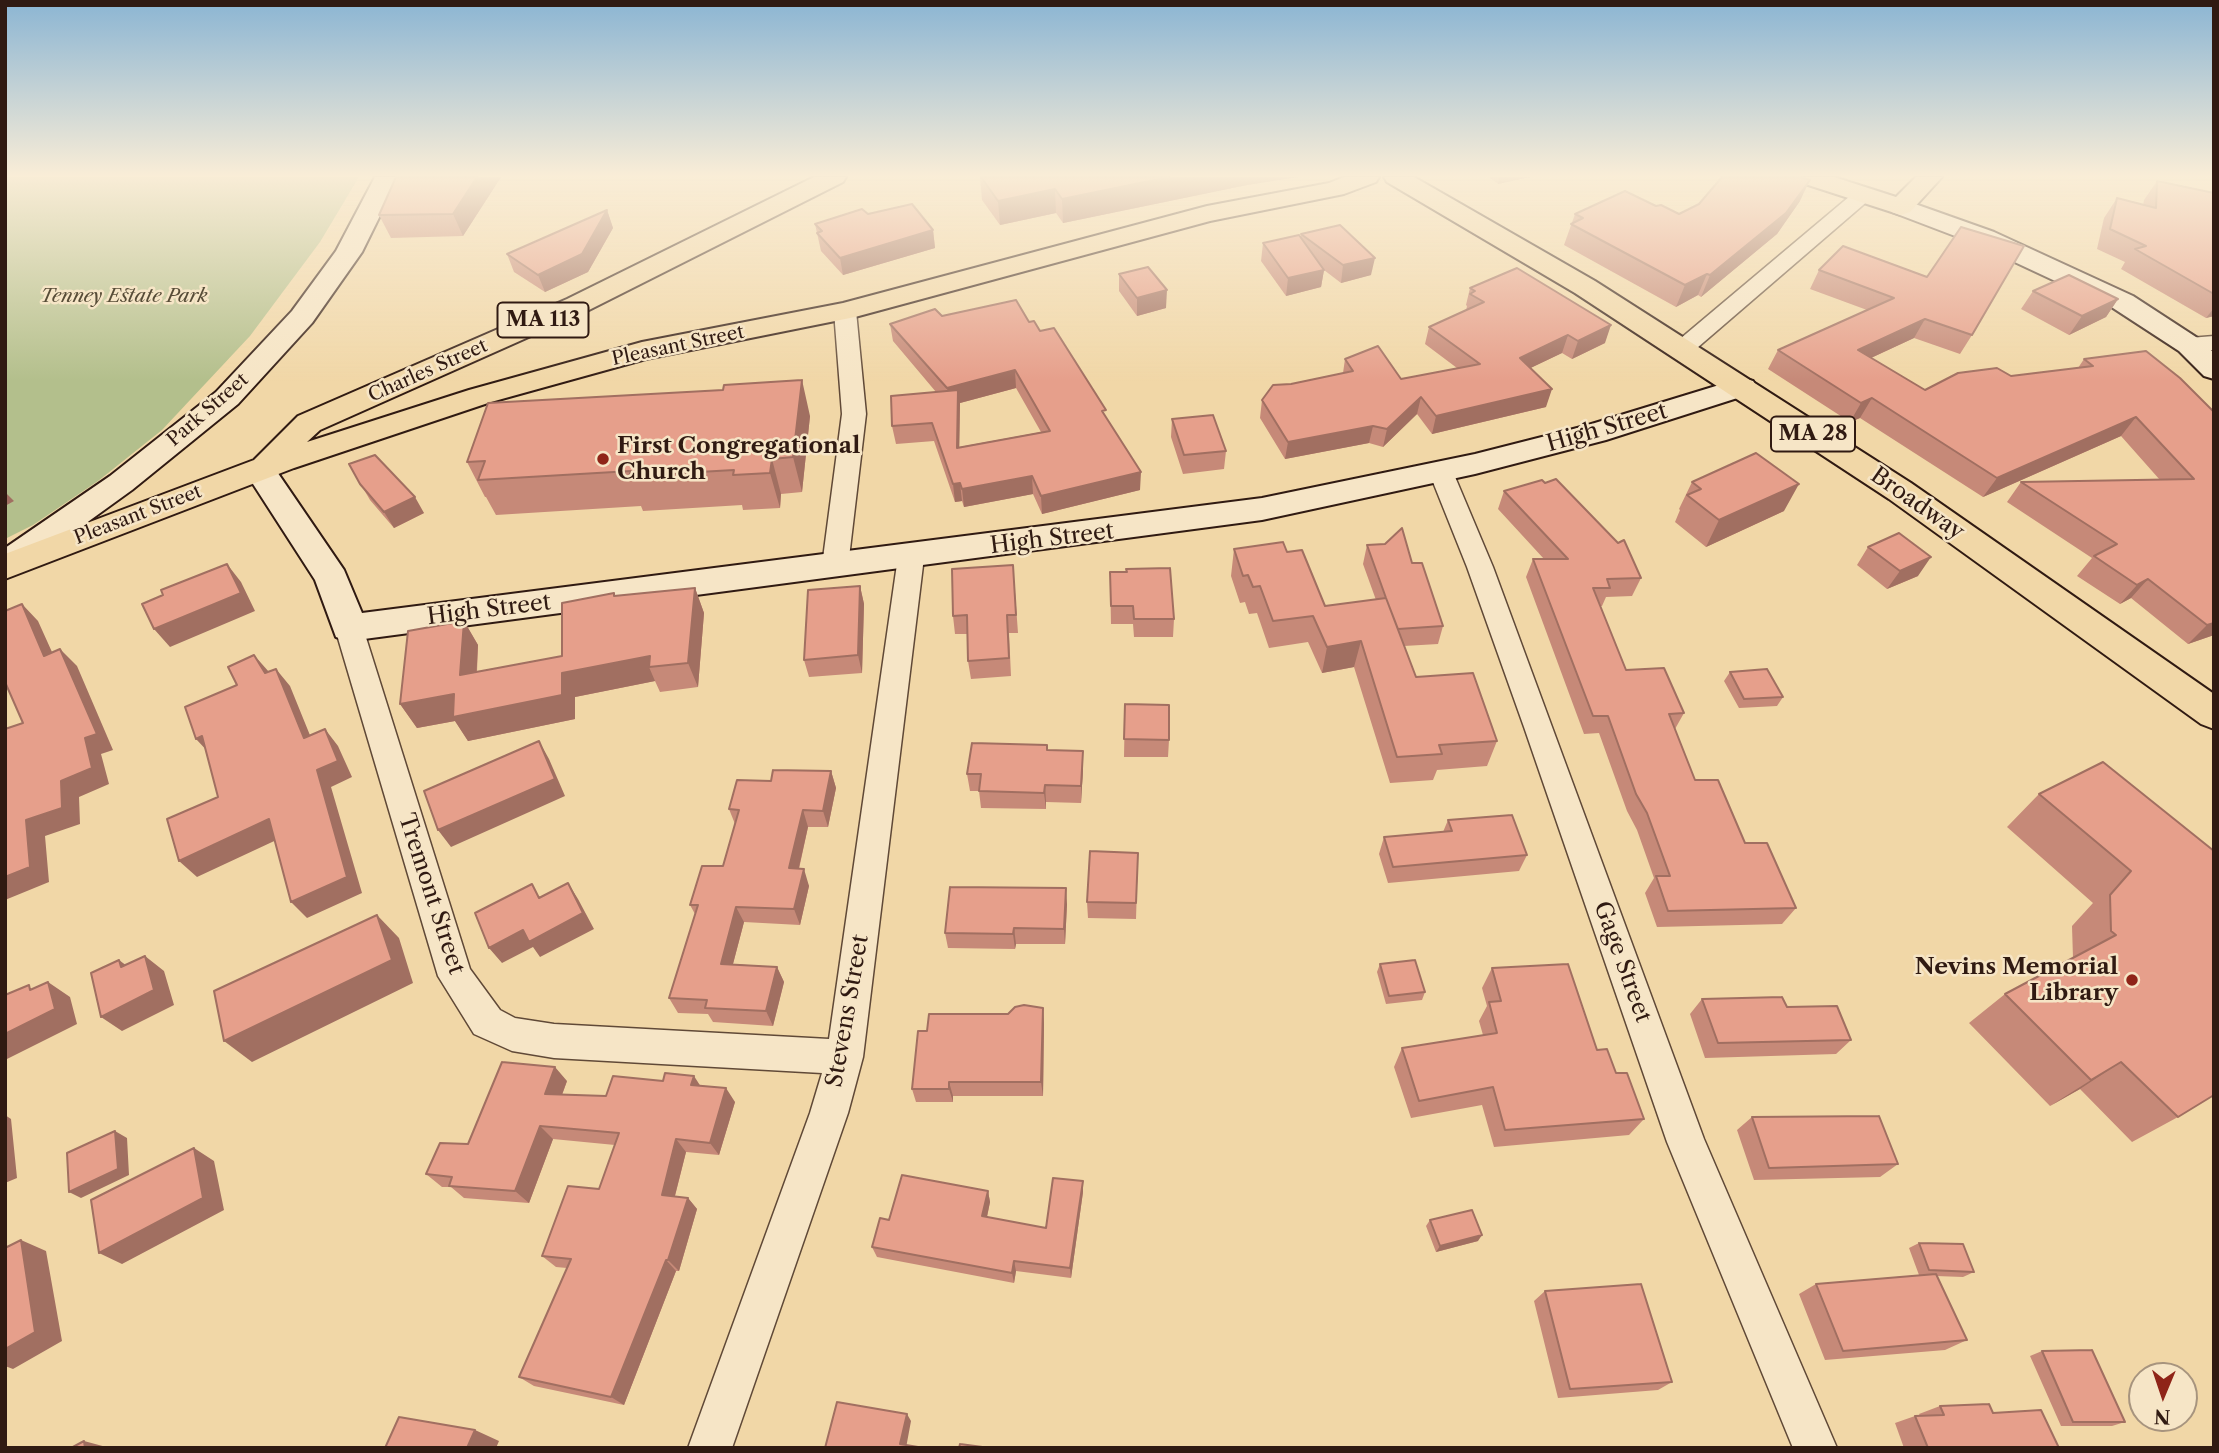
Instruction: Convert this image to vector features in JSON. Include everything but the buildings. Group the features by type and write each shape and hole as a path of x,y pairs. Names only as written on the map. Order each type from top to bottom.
{"main road":[{"name":"Charles Street","path":"260,470 309,423 578,305 698,245"},
{"name":"Pleasant Street","path":"5,566 260,470 480,396 630,355 845,311 1092,245"},
{"name":"Broadway","path":"1513,245 1585,287 1900,491 2214,714"}],"street":[{"name":"Park Street","path":"5,566 121,482 227,398 302,317 353,245"},
{"path":"1682,349 1804,245"},
{"path":"2003,245 2123,302 2201,344 2214,370"},
{"path":"835,566 854,414 845,311"},
{"name":"High Street","path":"349,628 911,557 1262,509 1441,472 1595,433 1742,387"},
{"name":"Tremont Street","path":"260,470 332,579 455,976 487,1022 512,1034 554,1041 845,1057"},
{"name":"Gage Street","path":"1441,472 1512,653 1686,1142 1815,1448"},
{"name":"Stevens Street","path":"710,1448 829,1112 845,1057 911,557"}],"green space":[{"name":"Tenney Estate Park","path":"5,245 318,245 250,336 162,430 98,481 33,525 5,539"}],"place":[{"name":"First Congregational Church","path":"603,459"},
{"name":"Nevins Memorial Library","path":"2132,980"}]}
